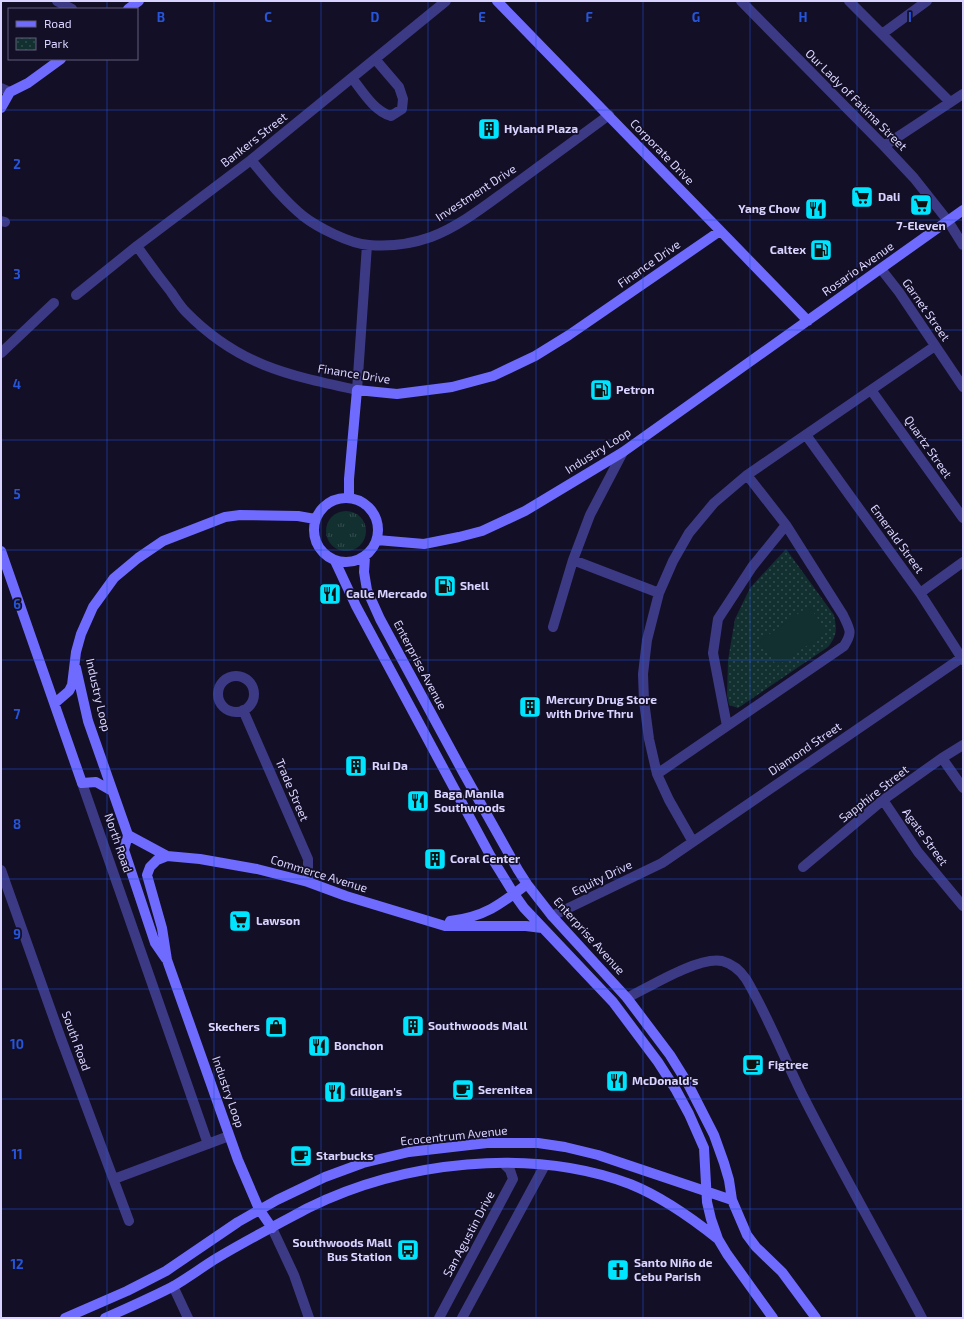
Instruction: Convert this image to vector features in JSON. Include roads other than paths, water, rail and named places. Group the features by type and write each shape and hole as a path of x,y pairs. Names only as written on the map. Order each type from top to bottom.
{"street":[{"path":"57,1 70,8"},
{"path":"129,8 139,1"},
{"name":"Bankers Street","path":"76,295 137,246 251,160 446,1"},
{"name":"Corporate Drive","path":"497,1 808,321"},
{"name":"Our Lady of Fatima Street","path":"740,1 914,178 948,221 963,245"},
{"path":"849,1 950,102"},
{"path":"882,34 927,1"},
{"path":"352,78 378,110 384,114 391,116 402,109 403,99 399,87 375,59"},
{"path":"1,108 5,90 28,84 60,60"},
{"path":"884,146 963,94"},
{"name":"Investment Drive","path":"251,160 270,183 302,215 321,228 367,245 403,245 432,236 452,227 489,203 609,115"},
{"name":"Rosario Avenue","path":"808,321 963,210"},
{"name":"Finance Drive","path":"137,246 185,311 232,350 270,368 299,377 357,390 397,394 452,387 493,376 535,356 569,335 720,231"},
{"path":"349,498 349,479 367,245"},
{"name":"Garnet Street","path":"881,269 899,292 963,387"},
{"path":"1,353 54,304"},
{"name":"Industry Loop","path":"377,540 424,544 482,531 525,511 623,452 808,321"},
{"path":"693,842 668,800 657,774 649,739 644,701 643,674 647,640 659,593 673,561 689,533 714,503 747,475 935,346"},
{"name":"Quartz Street","path":"872,390 963,518"},
{"name":"Emerald Street","path":"806,435 920,593 962,658"},
{"path":"553,627 573,560 590,515 623,452"},
{"path":"657,774 844,646 850,637 849,628 843,615 786,525 747,475"},
{"path":"338,498 349,498 364,504 371,509 378,524 377,540 372,550 365,557 347,563 335,561 323,553 315,541 314,526 315,519 321,510 329,503 338,498"},
{"name":"Industry Loop","path":"168,960 155,944 124,850 128,835 88,721 74,663 81,634 93,608 114,578 138,558 163,541 225,517 244,515 298,516 315,519"},
{"path":"726,726 712,653 718,619 752,567 786,525"},
{"name":"North Road","path":"1,551 208,1144"},
{"name":"Enterprise Avenue","path":"365,557 364,572 367,590 380,619 467,779 527,884 552,916 627,998 670,1055 688,1084 714,1135 729,1180 732,1200 747,1235 756,1247 782,1272 816,1318"},
{"path":"573,560 659,593"},
{"path":"335,561 359,613 490,855 514,894 542,928 613,1002 658,1062 689,1114 704,1148 707,1202 718,1238 727,1254 773,1318"},
{"path":"920,593 963,562"},
{"name":"Diamond Street","path":"662,863 962,658"},
{"path":"55,703 69,691 72,685 74,663"},
{"name":"Trade Street","path":"244,710 308,859 308,882"},
{"name":"Sapphire Street","path":"803,867 883,800 963,745"},
{"path":"942,758 963,788"},
{"path":"82,783 96,782 112,791"},
{"name":"Agate Street","path":"883,800 918,852 963,906"},
{"name":"Commerce Avenue","path":"128,835 167,856 200,858 257,869 308,882 346,896 436,924 450,926 526,926 542,928"},
{"name":"Industry Loop","path":"167,856 157,860 150,867 147,875 162,928 168,960 245,1178 259,1209 272,1228"},
{"name":"Equity Drive","path":"552,916 662,863"},
{"name":"South Road","path":"1,870 60,1036 129,1221"},
{"name":"Commerce Avenue","path":"436,924 474,917 496,907 527,884"},
{"path":"627,998 678,972 708,961 722,961 735,966 745,978 755,995 803,1097 922,1318"},
{"path":"114,1179 230,1136"},
{"name":"Ecocentrum Avenue","path":"65,1318 128,1291 166,1271 259,1209 325,1177 363,1164 409,1152 486,1143 523,1142 565,1147 598,1155 732,1200"},
{"path":"105,1318 173,1286 218,1258 308,1208 335,1196 383,1179 409,1173 444,1168 503,1163 545,1166 606,1176 632,1185 651,1194 695,1220 718,1238"},
{"name":"San Agustin Drive","path":"439,1318 513,1179 510,1170 503,1163"},
{"path":"462,1318 545,1166"},
{"path":"272,1228 294,1275 309,1318"},
{"path":"173,1286 188,1318"}],"place":[{"name":"Hyland Plaza","path":"489,129"},
{"name":"Dali","path":"862,197"},
{"name":"7-Eleven","path":"921,205"},
{"name":"Yang Chow","path":"816,209"},
{"name":"Caltex","path":"821,250"},
{"name":"Petron","path":"601,390"},
{"name":"Shell","path":"445,586"},
{"name":"Calle Mercado","path":"330,594"},
{"name":"Mercury Drug Store with Drive Thru","path":"530,707"},
{"name":"Rui Da","path":"356,766"},
{"name":"Baga Manila Southwoods","path":"418,801"},
{"name":"Coral Center","path":"435,859"},
{"name":"Lawson","path":"240,921"},
{"name":"Southwoods Mall","path":"413,1026"},
{"name":"Skechers","path":"276,1027"},
{"name":"Bonchon","path":"319,1046"},
{"name":"Figtree","path":"753,1065"},
{"name":"McDonald's","path":"617,1081"},
{"name":"Serenitea","path":"463,1090"},
{"name":"Gilligan's","path":"335,1092"},
{"name":"Starbucks","path":"301,1156"},
{"name":"Southwoods Mall Bus Station","path":"408,1250"},
{"name":"Santo Niño de Cebu Parish","path":"618,1270"}]}
